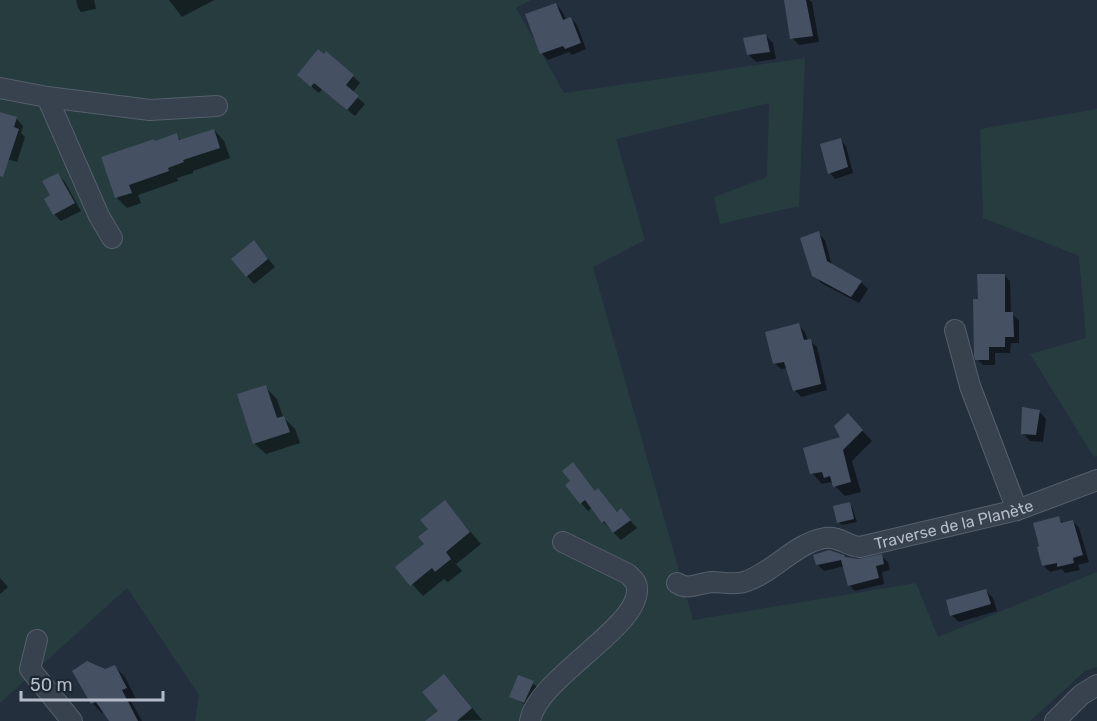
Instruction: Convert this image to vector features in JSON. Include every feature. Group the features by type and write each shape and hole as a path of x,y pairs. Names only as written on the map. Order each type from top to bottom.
{"street":[{"path":"0,88 47,98 150,110 217,106"},
{"path":"47,98 99,216 112,238"},
{"path":"955,330 970,386 1017,510"},
{"name":"Traverse de la Planète","path":"677,583 690,588 712,582 741,583 813,542 827,538 839,539 852,547 860,547 1017,510 1097,480"},
{"path":"530,721 537,704 553,686 623,619 634,603 637,591 635,581 628,574 563,542"},
{"path":"37,640 30,669 72,721"},
{"path":"1055,721 1081,695 1097,685"}],"green space":[{"path":"0,0 531,0 516,8 564,93 805,58 799,206 720,224 714,197 767,177 769,103 616,139 645,240 593,267 693,620 916,583 938,637 1097,572 1097,667 1085,671 1030,721 195,721 199,695 127,588 0,703"},
{"path":"1097,109 1097,456 1094,457 1030,354 1086,338 1079,256 983,218 980,129"}],"building":[{"path":"784,0 806,0 813,36 790,39"},
{"path":"556,3 563,20 571,17 581,43 540,54 525,14"},
{"path":"766,34 770,52 747,55 743,38"},
{"path":"318,49 324,54 326,51 354,75 346,85 359,96 347,110 314,83 311,87 297,75"},
{"path":"0,112 17,117 14,127 19,129 3,177 0,176"},
{"path":"214,129 220,148 183,160 184,162 168,168 169,171 129,185 132,193 115,198 101,157 177,133 179,140"},
{"path":"841,138 848,167 828,174 820,144"},
{"path":"58,173 75,203 53,215 44,199 50,195 42,181"},
{"path":"819,231 827,261 862,281 851,297 812,276 800,238"},
{"path":"254,240 268,259 246,277 231,259"},
{"path":"977,274 1005,274 1005,312 1013,312 1014,337 1005,337 1005,347 989,347 989,360 975,360 974,356 973,299 978,299"},
{"path":"799,323 804,340 811,339 821,384 793,391 784,362 773,364 765,332"},
{"path":"266,385 277,418 284,416 290,432 253,444 237,394"},
{"path":"1022,407 1040,410 1036,435 1021,434"},
{"path":"848,413 863,430 843,450 851,482 833,487 830,476 824,478 822,472 810,474 803,448 840,437 834,426"},
{"path":"573,462 595,491 598,488 617,512 621,508 631,520 613,533 604,521 602,523 585,500 580,504 565,485 570,481 562,471"},
{"path":"445,500 470,532 446,552 451,559 435,572 432,568 410,586 395,567 424,544 418,537 428,529 420,520"},
{"path":"850,502 854,519 837,523 833,506"},
{"path":"1059,516 1061,523 1073,520 1083,555 1073,558 1074,563 1057,567 1057,563 1042,566 1033,523"},
{"path":"829,550 845,557 858,559 882,554 884,564 876,566 879,578 848,586 841,560 816,565 813,555"},
{"path":"986,589 991,604 950,616 946,600"},
{"path":"87,661 105,669 115,665 127,688 122,690 138,721 109,721 96,702 91,704 72,671"},
{"path":"444,674 472,708 457,721 425,721 438,711 422,692"},
{"path":"518,675 534,681 524,703 509,697"}]}
